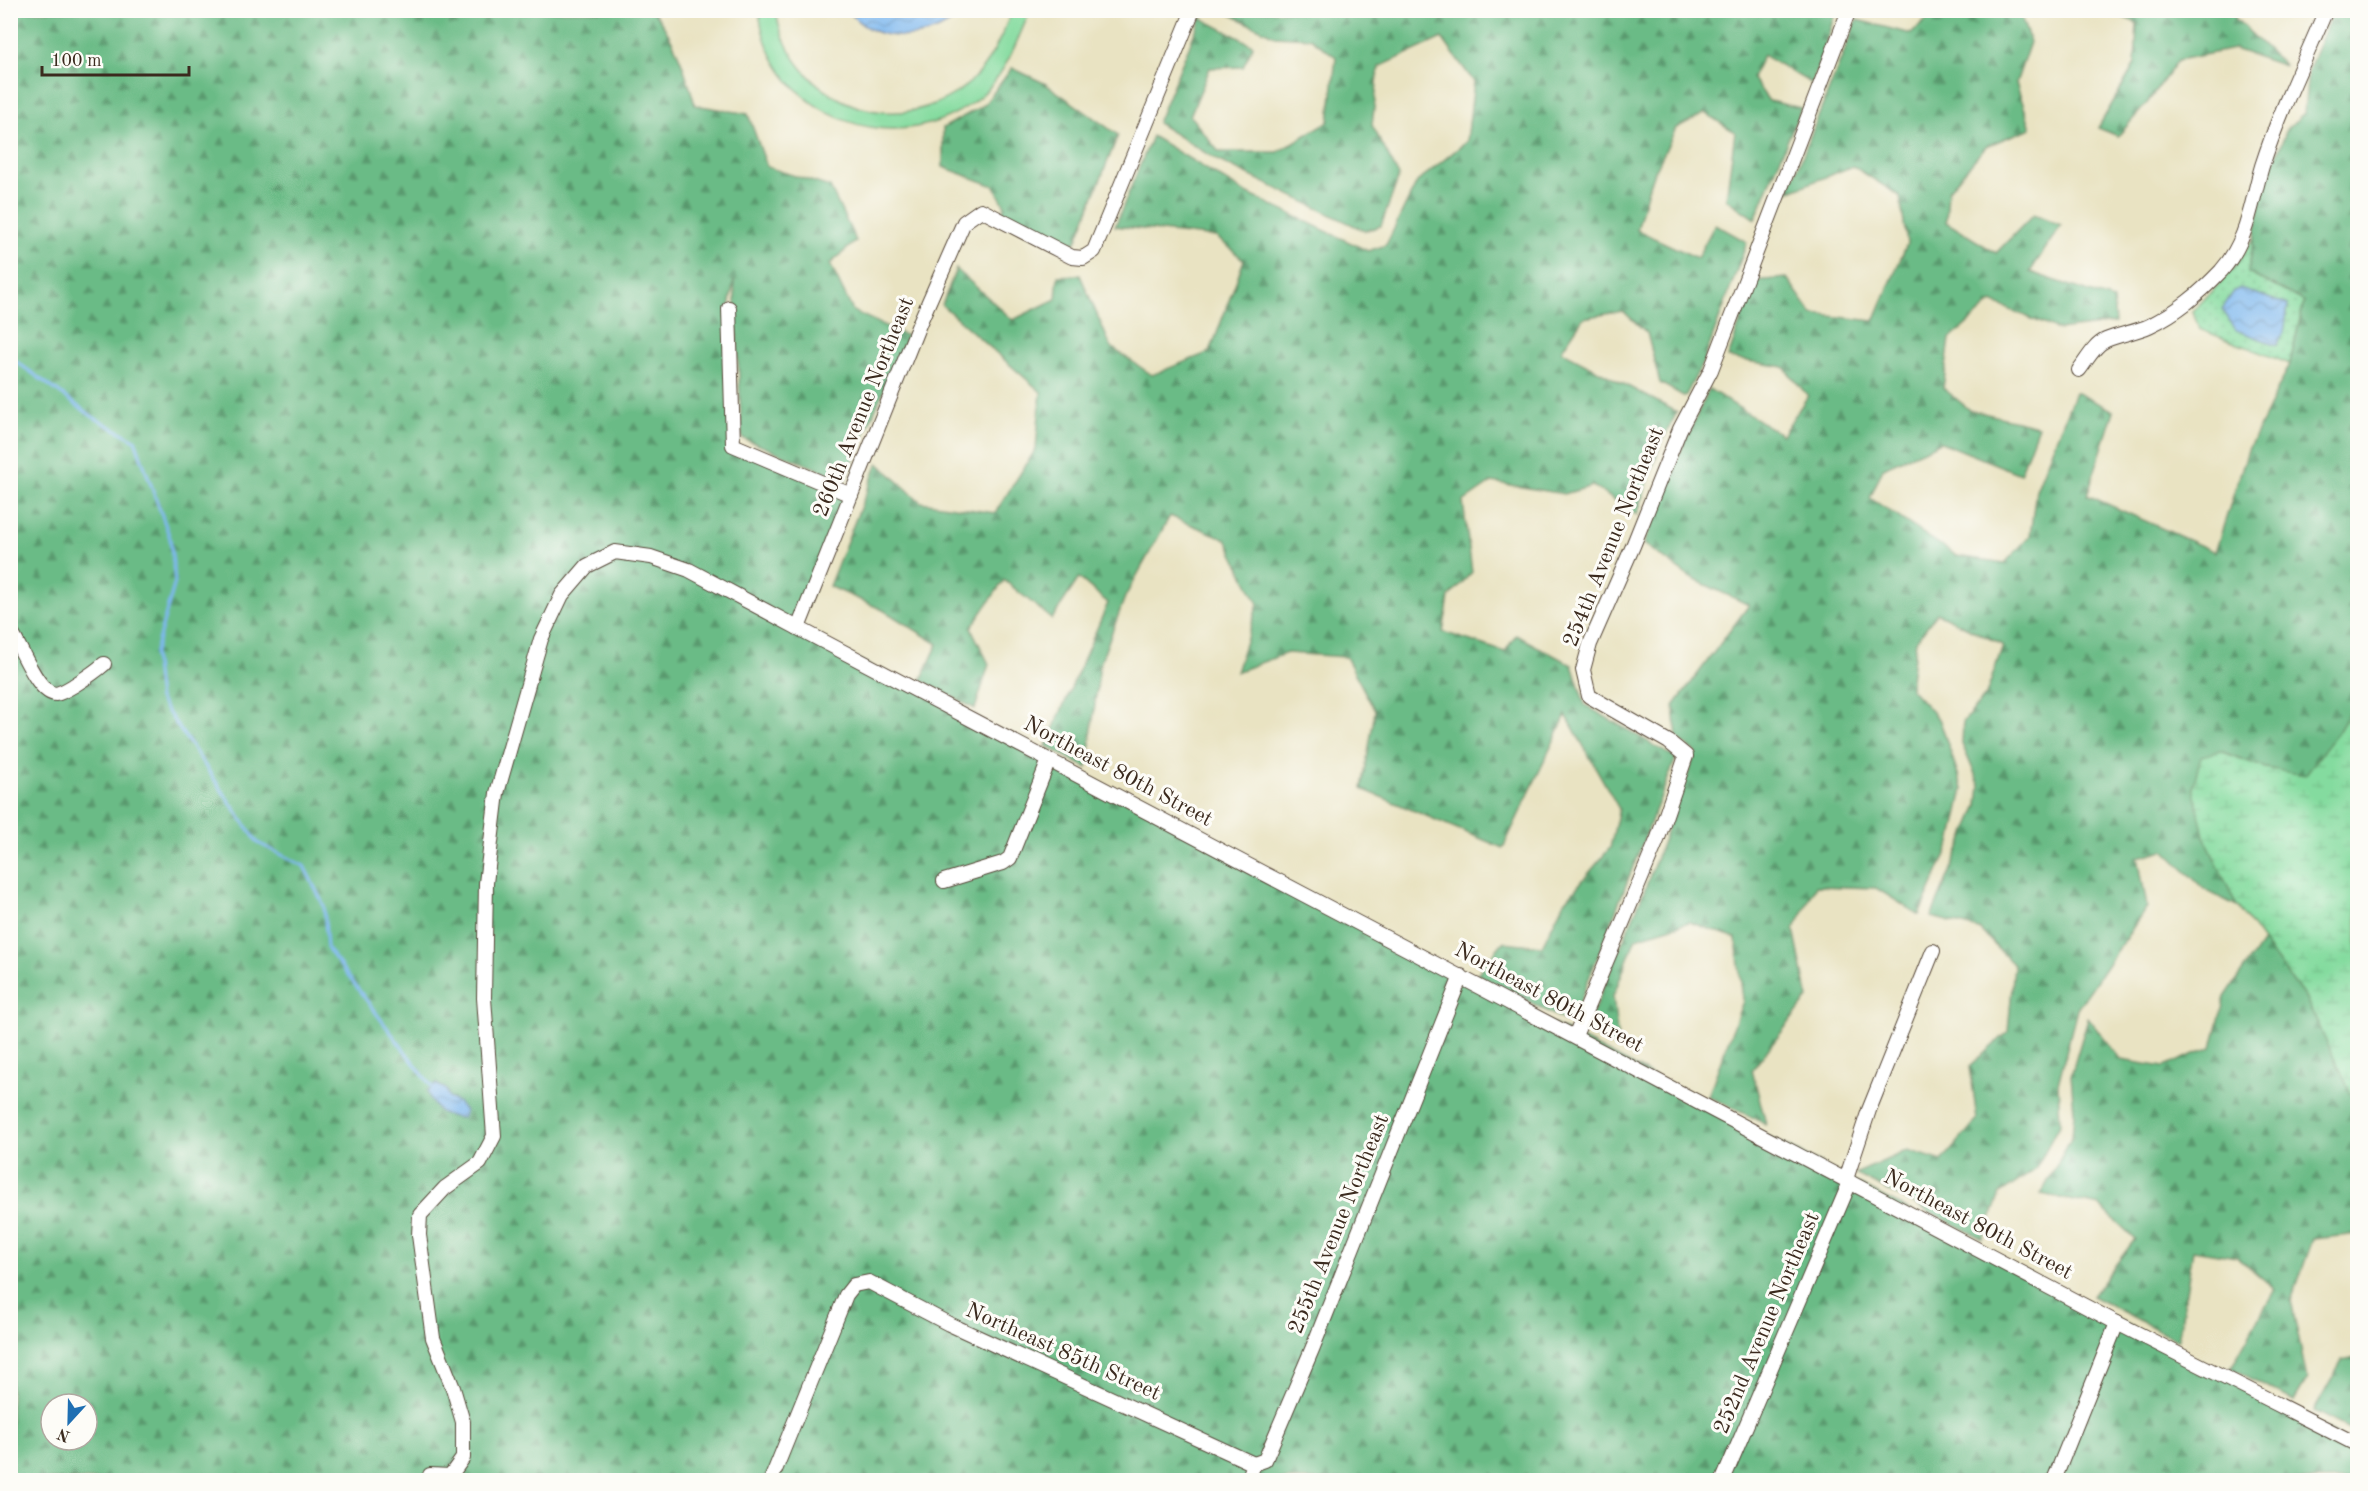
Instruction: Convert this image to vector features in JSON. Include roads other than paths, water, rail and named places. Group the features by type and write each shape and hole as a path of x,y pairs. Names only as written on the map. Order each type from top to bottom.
{"street":[{"name":"260th Avenue Northeast","path":"798,628 920,322 964,222 981,210 1072,256 1083,258 1095,251 1193,10"},
{"name":"254th Avenue Northeast","path":"1575,1036 1658,838 1686,756 1669,742 1589,696 1583,670 1590,644 1633,546 1680,429 1711,370 1849,10"},
{"path":"2079,370 2104,340 2147,327 2176,311 2194,298 2224,268 2246,230 2262,166 2326,10"},
{"path":"729,308 733,445 851,495"},
{"name":"Northeast 80th Street","path":"430,1475 450,1476 463,1458 463,1422 453,1388 433,1338 419,1235 420,1215 445,1188 480,1163 494,1136 484,998 486,883 497,793 541,639 562,595 587,566 615,552 651,557 689,570 722,586 2117,1323 2358,1445"},
{"path":"10,631 38,683 45,690 56,694 94,673 104,664"},
{"path":"944,881 1003,863 1010,858 1049,759"},
{"name":"252nd Avenue Northeast","path":"1723,1480 1848,1180 1869,1110 1933,951"},
{"name":"255th Avenue Northeast","path":"1248,1480 1254,1464 1265,1460 1309,1357 1461,976"},
{"name":"Northeast 85th Street","path":"771,1480 846,1295 854,1285 869,1282 949,1324 1254,1464"},
{"path":"2054,1480 2117,1323"}],"water":[{"path":"849,11 964,11 950,23 925,34 897,36 870,29"},
{"path":"2240,288 2288,305 2284,333 2277,345 2236,330 2222,309 2234,291"},
{"path":"436,1084 446,1089 449,1098 459,1103 465,1111 463,1118 444,1114 436,1108 427,1091"}],"waterway":[{"path":"10,357 93,417 135,440 170,538 175,582 154,655 159,699 258,843 304,866 324,906 327,948 432,1087"}]}
